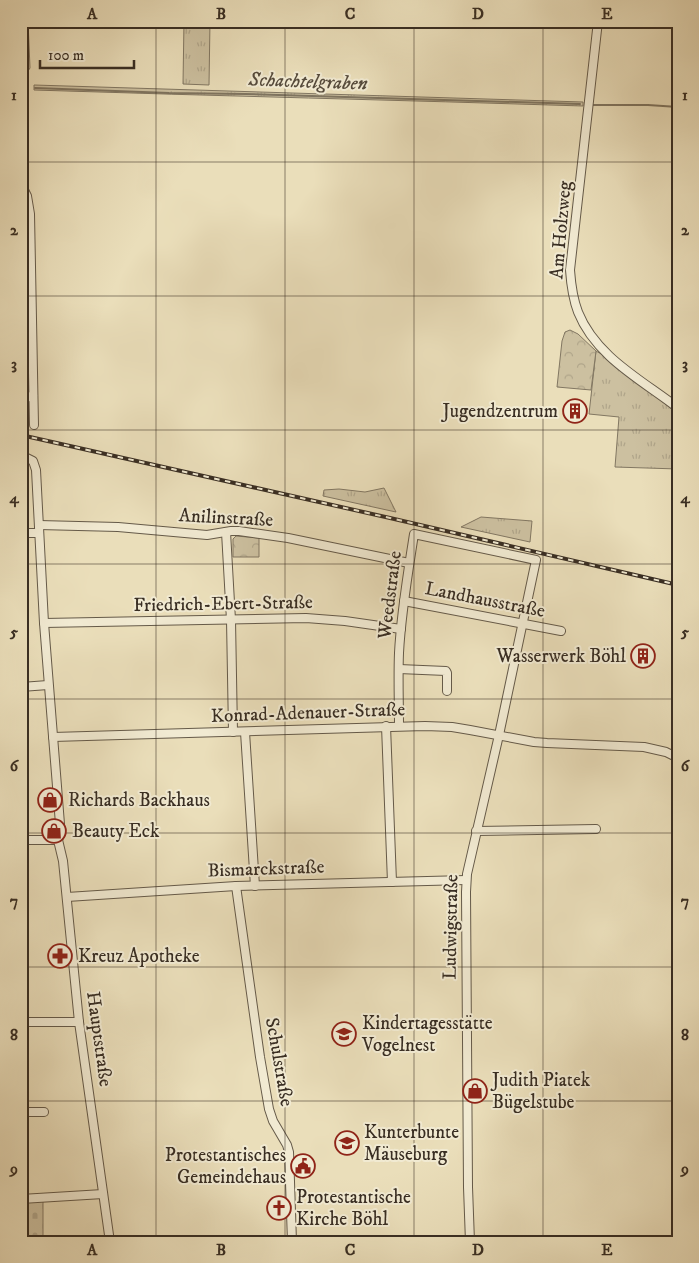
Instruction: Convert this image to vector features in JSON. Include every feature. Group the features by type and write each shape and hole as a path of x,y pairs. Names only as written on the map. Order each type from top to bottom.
{"street":[{"name":"Am Holzweg","path":"598,21 570,270 572,286 582,321 600,348 678,408"},
{"path":"23,187 29,204 34,425"},
{"path":"21,231 30,231"},
{"path":"21,401 33,395"},
{"name":"Hauptstraße","path":"21,455 30,458 35,465 48,685 60,824 58,840 63,861 79,1022 110,1242"},
{"name":"Anilinstraße","path":"21,534 39,529 118,527 200,535 239,531 288,538 409,564"},
{"path":"226,532 231,620 233,732"},
{"name":"Weedstraße","path":"398,726 401,629 414,534 536,560"},
{"name":"Ludwigstraße","path":"470,1242 466,880 536,560"},
{"name":"Landhausstraße","path":"404,601 561,631"},
{"name":"Friedrich-Ebert-Straße","path":"44,623 313,618 401,629"},
{"path":"399,669 446,671 447,691"},
{"path":"21,687 48,685"},
{"path":"386,726 392,882"},
{"name":"Konrad-Adenauer-Straße","path":"52,737 386,726 452,727 534,742 644,747 666,752 678,758"},
{"path":"246,732 255,886"},
{"path":"476,831 596,829"},
{"path":"21,840 58,840"},
{"name":"Bismarckstraße","path":"66,897 236,886 466,880"},
{"name":"Schulstraße","path":"236,886 269,1110 289,1152 292,1242"},
{"path":"21,1022 79,1022"},
{"path":"21,1112 44,1112"},
{"path":"21,1199 103,1194"}],"green space":[{"path":"25,21 28,21 30,68 26,77 28,150 27,170 25,173 21,173 21,38"},
{"path":"184,21 210,21 209,85 183,84"},
{"path":"34,85 583,102 583,106 34,90"},
{"path":"570,330 578,334 596,351 591,390 557,387 562,341 565,332"},
{"path":"596,351 678,414 678,469 615,467 619,417 589,414"},
{"path":"384,488 396,512 323,496 324,490 339,489 365,492"},
{"path":"481,517 532,521 530,542 461,527"},
{"path":"236,536 259,538 259,557 233,557 233,539"},
{"path":"43,1201 43,1242 21,1242 21,1202"}],"waterway":[{"name":"Schachtelgraben","path":"35,88 580,104"},
{"name":"Schachtelgraben","path":"593,105 678,107"}],"railway":[{"path":"21,435 678,585"}],"place":[{"name":"Jugendzentrum","path":"575,411"},
{"name":"Wasserwerk Böhl","path":"643,656"},
{"name":"Richards Backhaus","path":"50,800"},
{"name":"Beauty Eck","path":"54,831"},
{"name":"Kreuz Apotheke","path":"60,956"},
{"name":"Kindertagesstätte Vogelnest","path":"344,1034"},
{"name":"Judith Piatek Bügelstube","path":"475,1091"},
{"name":"Kunterbunte Mäuseburg","path":"347,1143"},
{"name":"Protestantisches Gemeindehaus","path":"303,1166"},
{"name":"Protestantische Kirche Böhl","path":"279,1208"}]}
